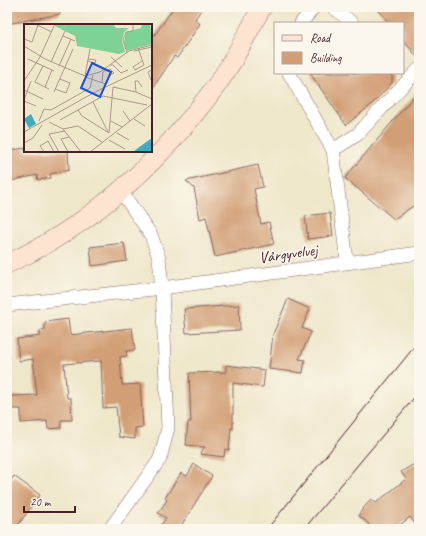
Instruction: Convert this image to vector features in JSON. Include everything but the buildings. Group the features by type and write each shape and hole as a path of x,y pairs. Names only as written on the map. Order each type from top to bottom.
{"street":[{"path":"7,264 32,253 82,222 121,191 173,140 217,85 262,7"},
{"path":"302,22 314,7"},
{"path":"333,7 351,22"},
{"path":"333,150 358,134 391,98 412,69"},
{"path":"290,74 333,150 347,262"},
{"path":"110,529 160,459 168,428 162,288 159,258 151,235 121,191"},
{"name":"Vårgyvelvej","path":"7,305 162,288 419,253"}],"tram line":[{"path":"267,529 419,341"},
{"path":"304,529 419,392"}]}
